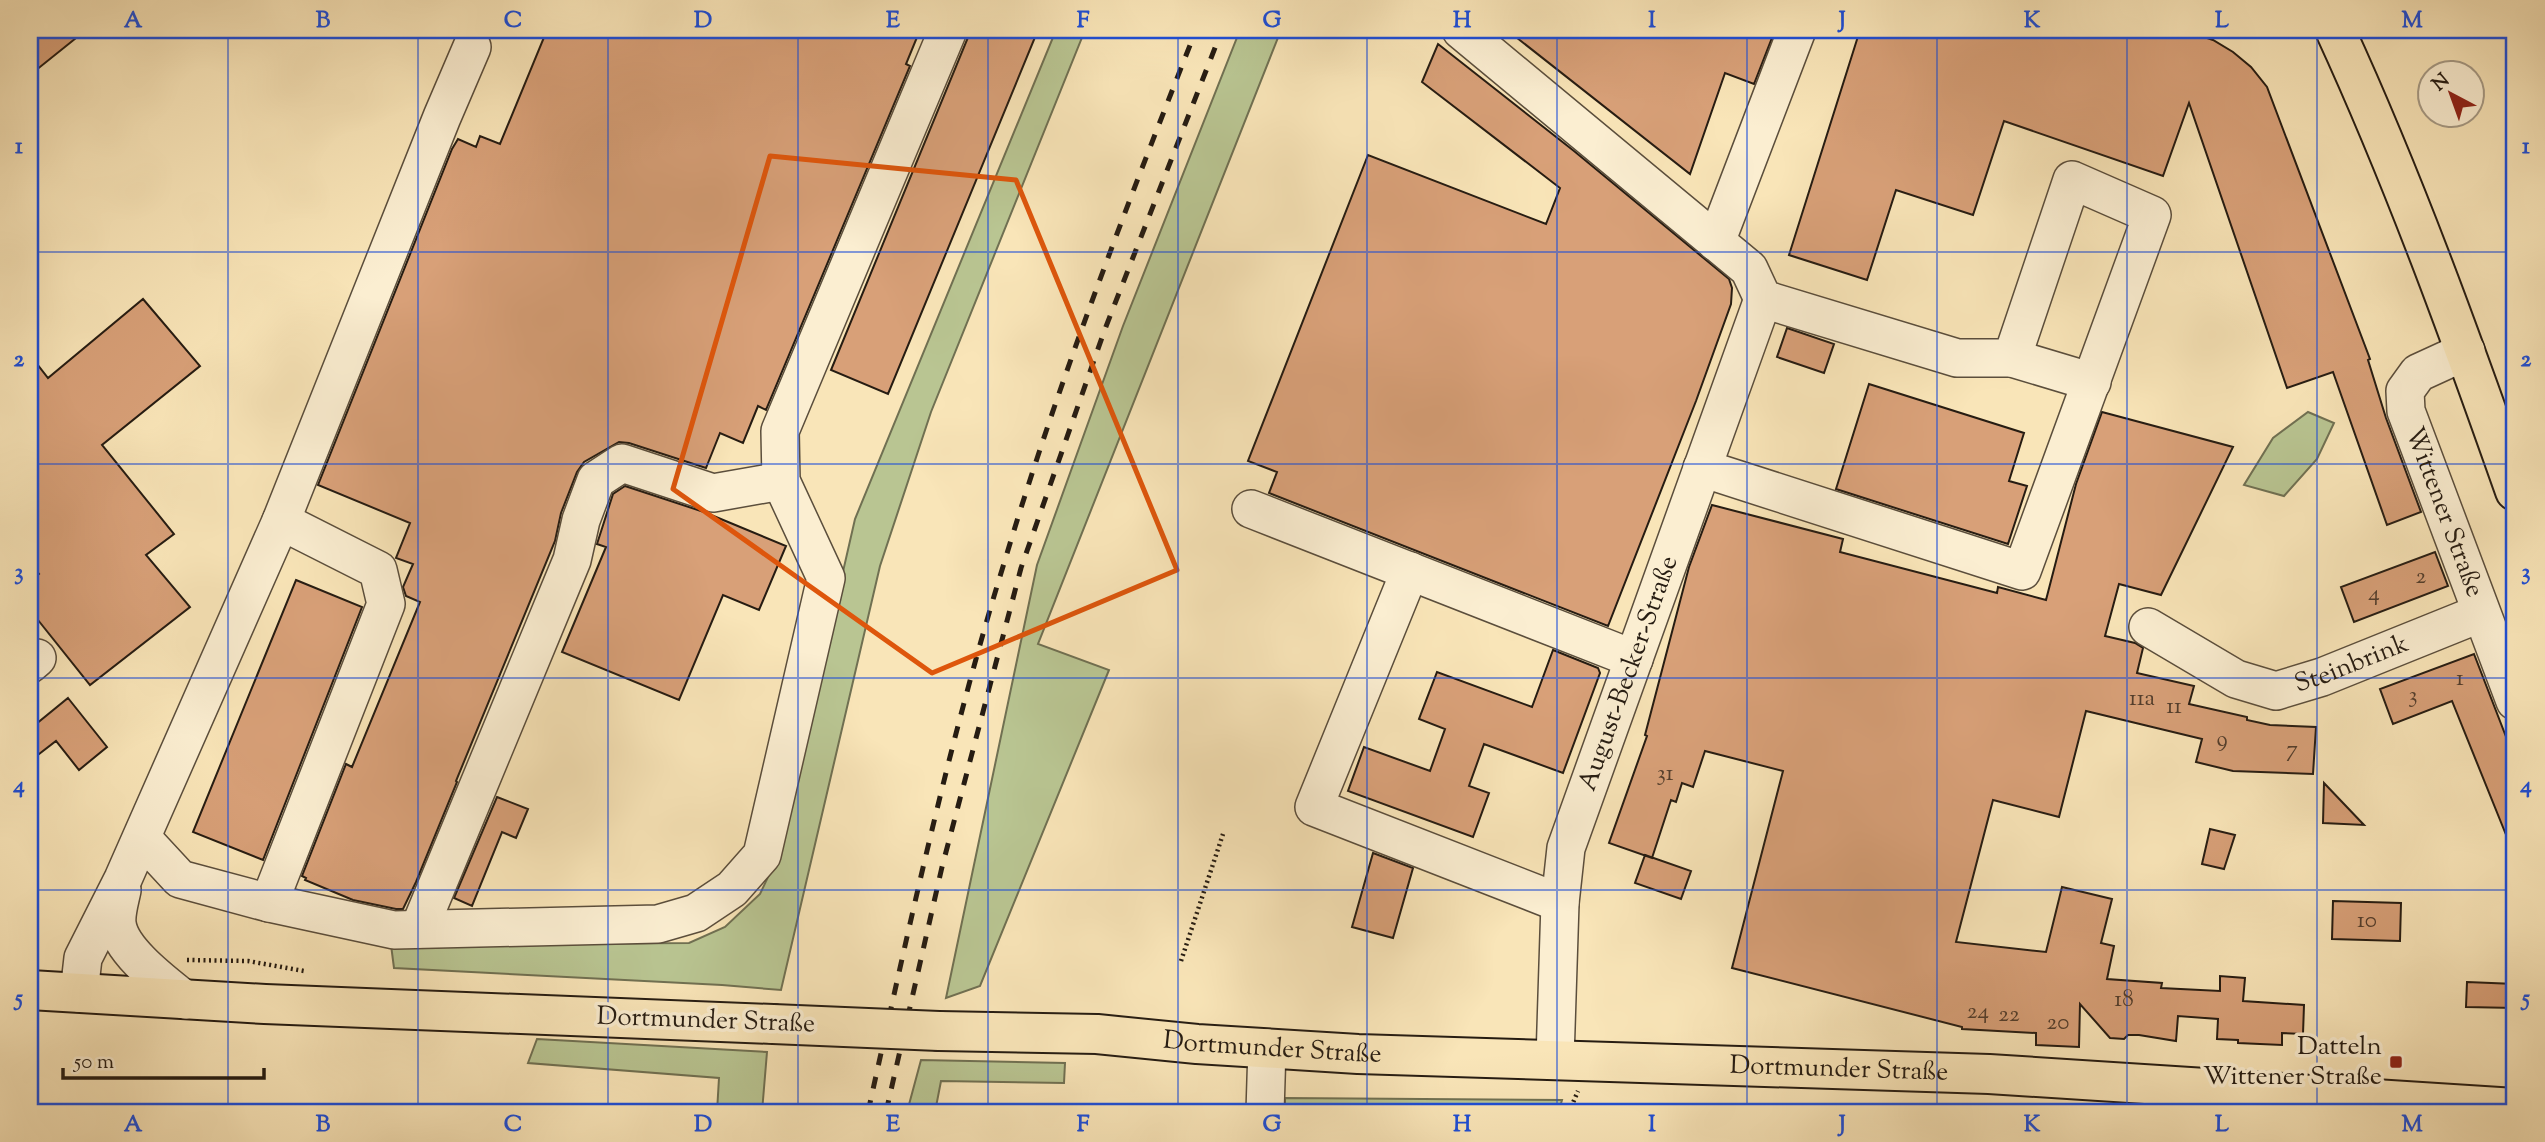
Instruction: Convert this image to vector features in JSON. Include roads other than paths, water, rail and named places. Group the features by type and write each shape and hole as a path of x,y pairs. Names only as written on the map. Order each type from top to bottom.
{"main road":[{"path":"2335,30 2374,114 2466,351 2515,491"},
{"name":"Dortmunder Straße","path":"30,990 185,1000 939,1031 1097,1034 1358,1054 1989,1074 2428,1108 2515,1108"}],"street":[{"path":"142,838 180,879 269,903 394,930 658,924 696,912 732,889 762,855 826,578 781,481 780,431 948,30"},
{"path":"1461,30 1749,269 1763,299 1956,358 2012,358 2092,382"},
{"path":"1716,242 1797,30"},
{"path":"79,993 83,958 124,879 281,521 472,47"},
{"path":"1702,468 2022,571 2152,215 2072,180 2012,358"},
{"name":"August-Becker-Straße","path":"1555,1059 1560,903 1566,848 1763,299"},
{"name":"Wittener Straße","path":"2466,351 2418,373 2405,391 2406,411 2515,701"},
{"path":"419,929 572,560 581,520 596,480 622,463 713,493 781,481"},
{"path":"1251,509 1634,659"},
{"path":"269,903 386,604 378,570 281,521"},
{"path":"1410,571 1314,807 1560,903"},
{"name":"Steinbrink","path":"2148,627 2236,679 2276,691 2322,677 2481,613"},
{"path":"124,879 117,923 124,941 164,984 185,1000"},
{"path":"1265,1112 1267,1048"}],"railway":[{"path":"868,1112 948,765 1005,560 1071,359 1196,30"},
{"path":"886,1112 942,867 1021,568 1105,329 1222,30"}],"place":[{"name":"Datteln Wittener Straße","path":"2396,1062"}]}
